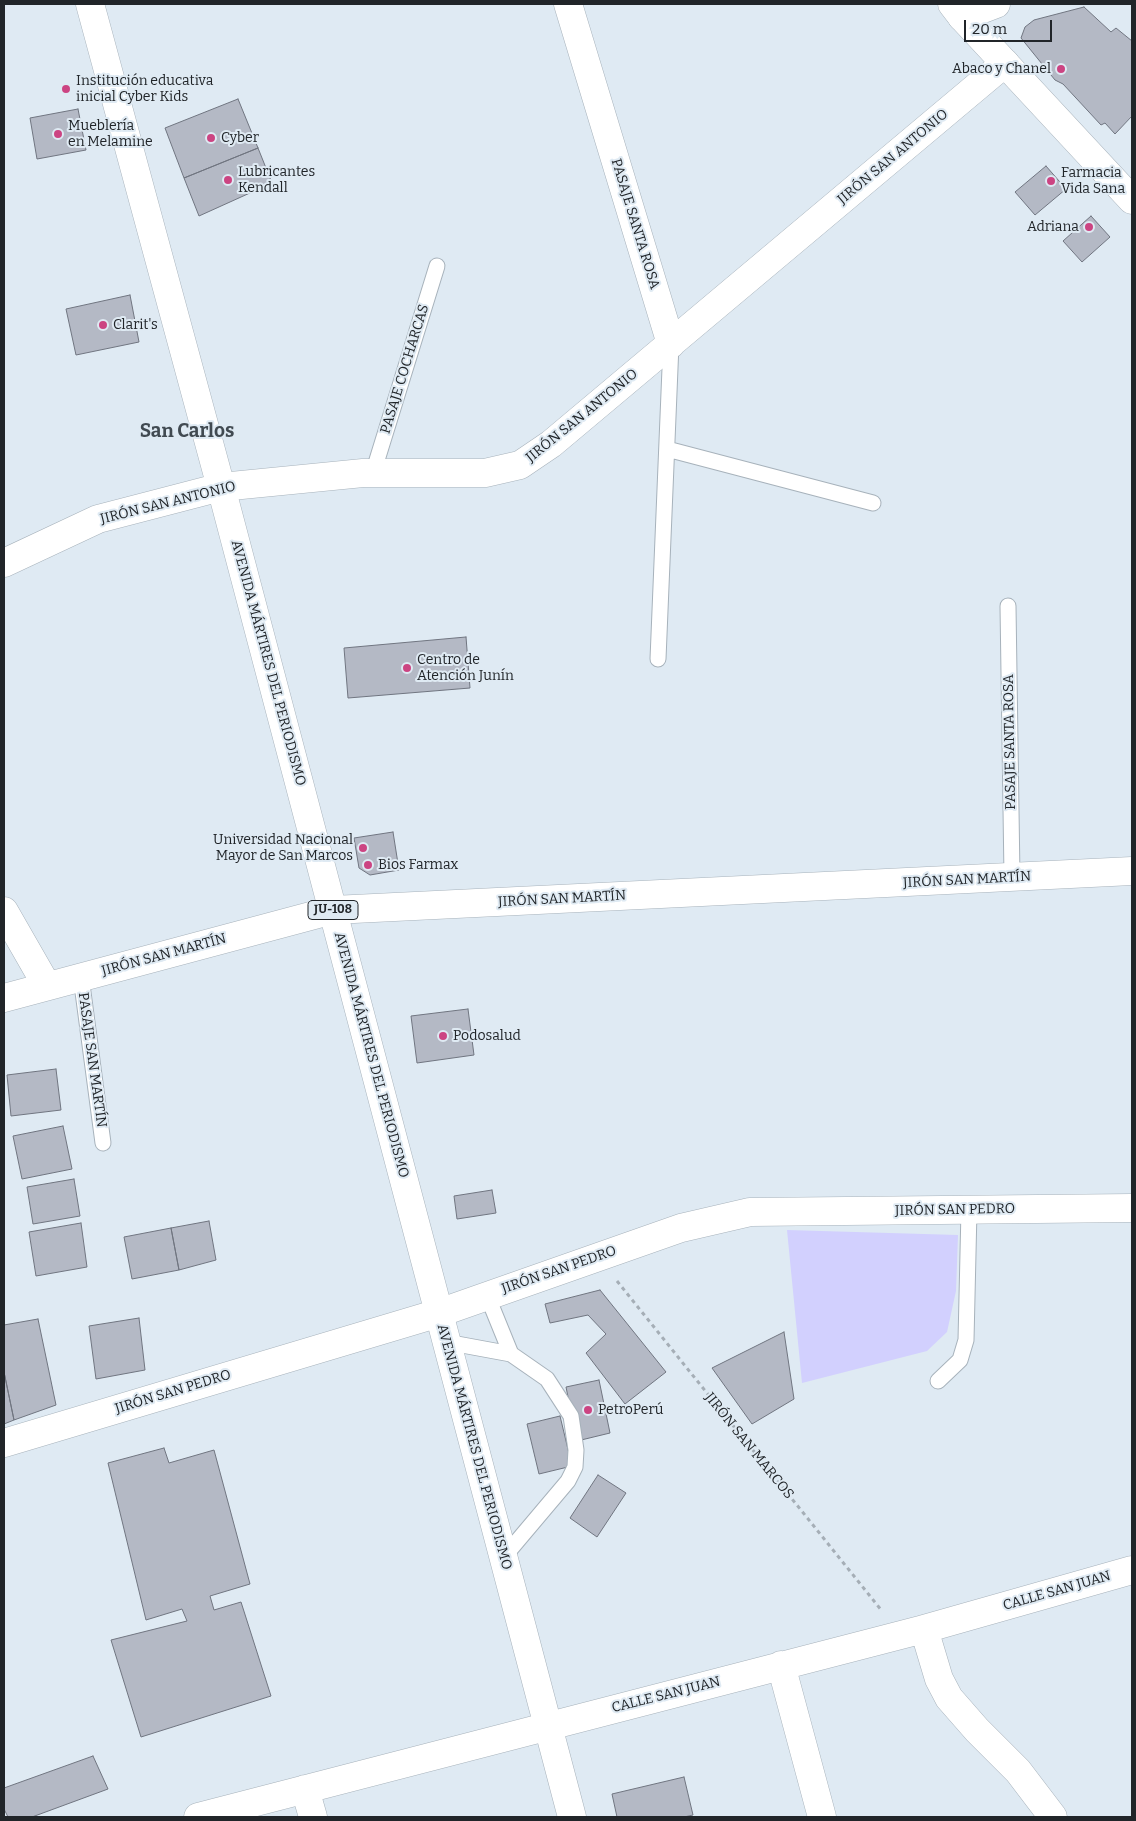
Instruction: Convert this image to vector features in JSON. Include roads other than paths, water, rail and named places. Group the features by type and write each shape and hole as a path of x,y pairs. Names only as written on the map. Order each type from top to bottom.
{"street":[{"name":"AVENIDA MÁRTIRES DEL PERIODISMO","path":"90,4 221,487 572,1817"},
{"name":"PASAJE SANTA ROSA","path":"568,4 671,344"},
{"path":"957,10 996,4"},
{"path":"957,10 1132,200"},
{"name":"JIRÓN SAN ANTONIO","path":"4,562 98,519 221,487 373,472 485,473 520,465 552,444 1005,63"},
{"name":"JIRÓN SAN MARTÍN","path":"4,998 333,910 1132,872"},
{"path":"4,911 47,986"},
{"name":"JIRÓN SAN PEDRO","path":"4,1443 439,1312 681,1228 750,1212 1132,1208"},
{"name":"CALLE SAN JUAN","path":"198,1817 913,1632 1132,1570"},
{"path":"913,1632 949,1698 976,1730 1018,1771 1052,1817"},
{"path":"782,1665 822,1817"},
{"path":"306,1789 313,1817"}],"lane":[{"name":"PASAJE COCHARCAS","path":"373,472 437,266"},
{"name":"PASAJE SANTA ROSA","path":"658,659 671,344"},
{"path":"667,448 873,503"},
{"name":"PASAJE SANTA ROSA","path":"1008,606 1012,877"},
{"name":"PASAJE SAN MARTÍN","path":"81,977 103,1143"},
{"path":"938,1381 960,1360 966,1340 969,1210"},
{"path":"488,1295 511,1354"},
{"path":"446,1342 511,1354 547,1379 570,1416 576,1458 575,1467 568,1481 503,1558"}],"place":[{"name":"Abaco y Chanel","path":"1061,69"},
{"name":"Institución educativa inicial Cyber Kids","path":"66,89"},
{"name":"Mueblería en Melamine","path":"58,134"},
{"name":"Cyber","path":"211,138"},
{"name":"Lubricantes Kendall","path":"228,180"},
{"name":"Farmacia Vida Sana","path":"1051,181"},
{"name":"Adriana","path":"1089,227"},
{"name":"Clarit's","path":"103,325"},
{"name":"Centro de Atención Junín","path":"407,668"},
{"name":"Universidad Nacional Mayor de San Marcos","path":"363,848"},
{"name":"Bios Farmax","path":"368,865"},
{"name":"Podosalud","path":"443,1036"},
{"name":"PetroPerú","path":"588,1410"}],"district":[{"name":"San Carlos","path":"187,432"}]}
